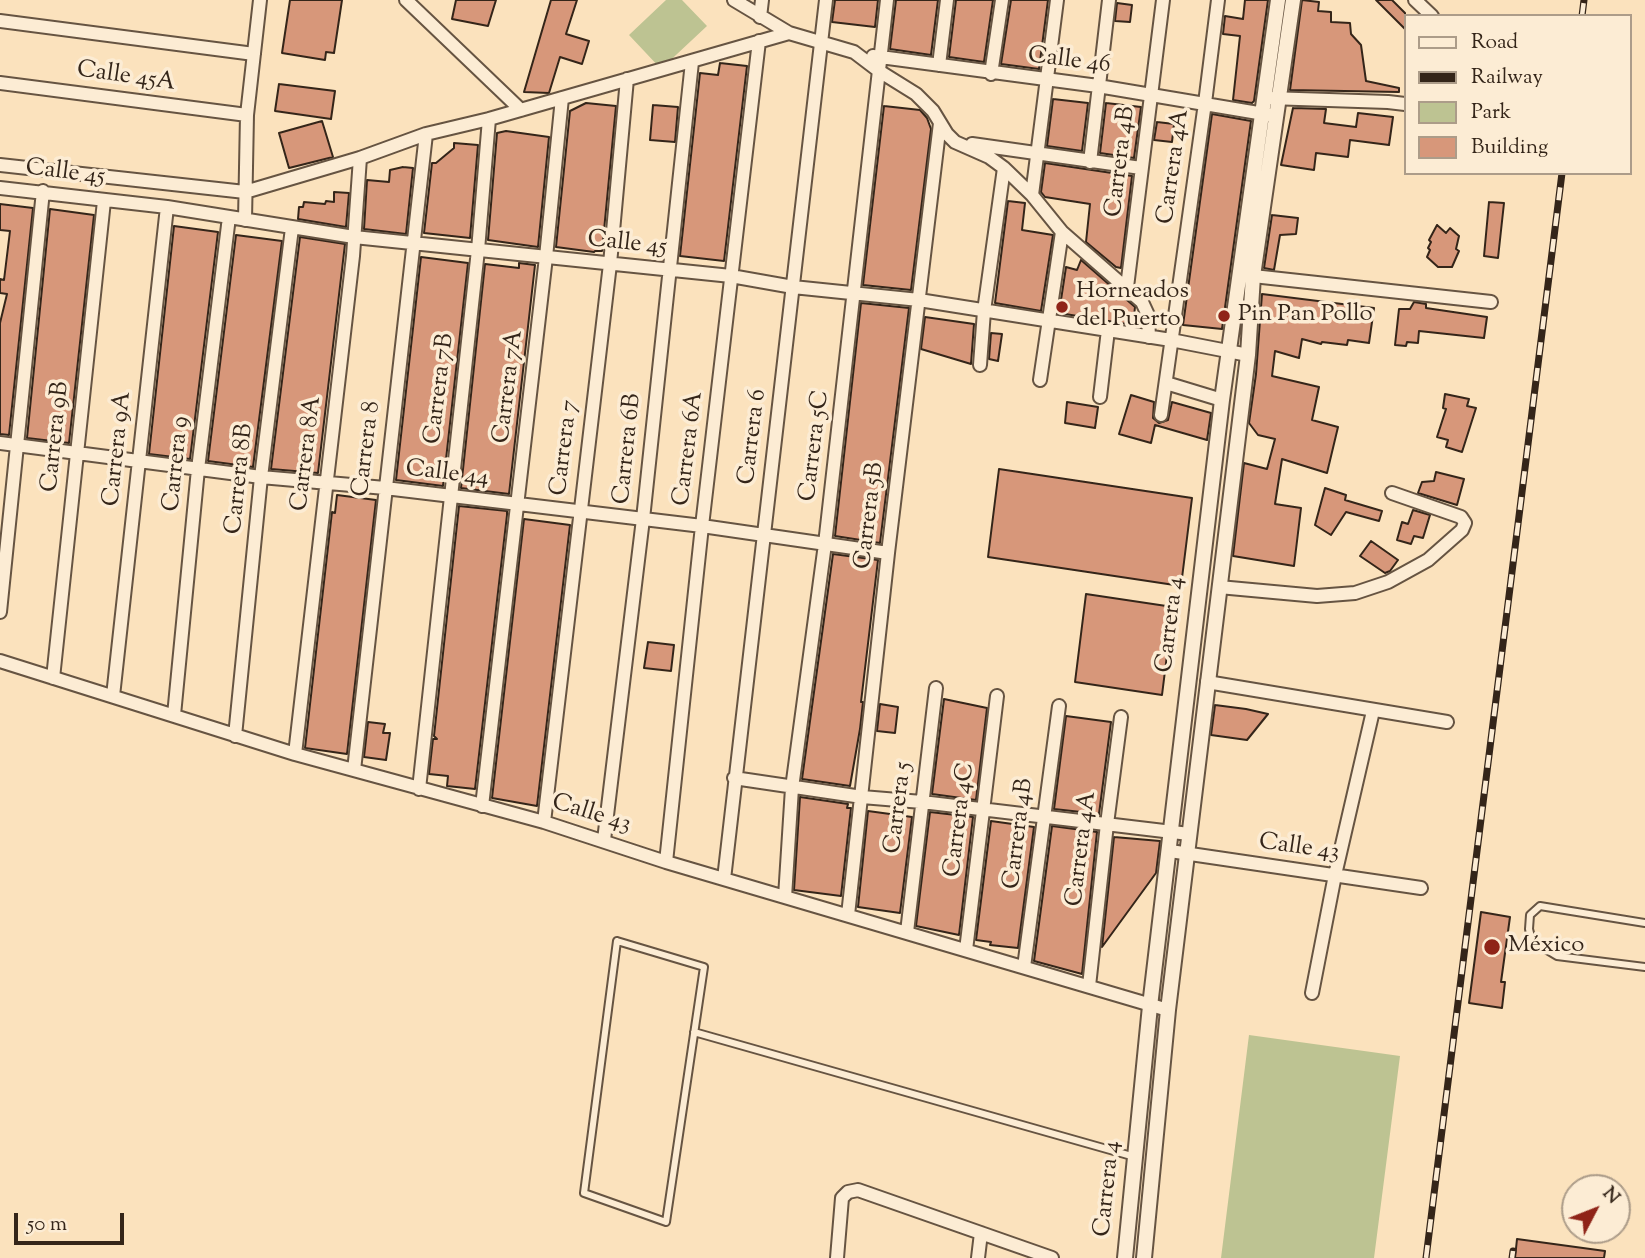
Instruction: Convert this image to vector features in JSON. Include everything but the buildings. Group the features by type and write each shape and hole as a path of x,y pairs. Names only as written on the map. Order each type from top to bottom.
{"street":[{"path":"245,220 247,116 260,0"},
{"path":"406,0 521,110"},
{"path":"734,0 789,33 854,51 880,65 916,94 933,111 955,142 989,157 1004,168 1032,195 1062,232 1142,302 1148,315 1149,337"},
{"path":"760,17 762,0"},
{"name":"Carrera 6","path":"724,878 826,0"},
{"name":"Carrera 5C","path":"785,897 792,788 825,544 887,0"},
{"path":"939,65 947,0"},
{"path":"991,74 1002,0"},
{"path":"1032,195 1057,0"},
{"path":"1090,162 1109,0"},
{"name":"Carrera 4B","path":"1127,287 1163,0"},
{"name":"Carrera 4A","path":"1161,415 1218,0"},
{"name":"Carrera 4","path":"1144,1258 1168,1010 1248,355 1253,276 1272,98 1278,0"},
{"name":"Carrera 4","path":"1272,98 1293,0"},
{"path":"1415,0 1430,14"},
{"path":"0,21 254,54"},
{"path":"0,165 245,192 359,158 426,134 489,119 789,33"},
{"name":"Carrera 6A","path":"666,862 702,526 760,41"},
{"name":"Carrera 6B","path":"604,840 692,62"},
{"name":"Calle 46","path":"880,65 939,65 991,74 1098,86 1270,115"},
{"name":"Carrera 7","path":"544,822 610,264 627,79"},
{"name":"Calle 45A","path":"0,83 247,116"},
{"name":"Carrera 7A","path":"482,806 562,98"},
{"path":"1272,98 1404,104"},
{"name":"Carrera 4","path":"1125,1258 1150,1006 1222,400 1270,115"},
{"name":"Carrera 7B","path":"419,789 478,250 489,119"},
{"name":"Carrera 5B","path":"848,915 940,123"},
{"name":"Carrera 8","path":"354,770 426,134"},
{"path":"955,142 1141,168"},
{"name":"Carrera 8A","path":"295,754 354,237 359,158"},
{"path":"980,365 984,311 1004,168"},
{"name":"Calle 45","path":"0,188 167,207 354,237 731,276 793,287 919,300 1248,355"},
{"path":"0,612 43,191"},
{"name":"Carrera 9B","path":"53,678 104,201"},
{"name":"Carrera 9A","path":"113,696 167,207"},
{"name":"Carrera 9","path":"174,715 198,469 229,217"},
{"name":"Carrera 8B","path":"235,736 261,477 292,228"},
{"path":"1040,380 1062,232"},
{"path":"1253,276 1491,302"},
{"path":"1100,397 1108,330"},
{"path":"1166,383 1222,400"},
{"name":"Calle 44","path":"0,443 261,477 385,488 702,526 888,553"},
{"path":"1219,587 1317,596 1355,593 1388,582 1428,560 1462,530 1465,523 1461,517 1392,493"},
{"name":"Calle 43","path":"0,661 295,754 544,822 666,862 1168,1010"},
{"path":"1207,682 1447,722"},
{"name":"Carrera 5","path":"907,933 936,688"},
{"name":"Carrera 4C","path":"966,950 997,696"},
{"name":"Carrera 4B","path":"1024,967 1059,706"},
{"path":"1312,993 1335,875 1373,711"},
{"name":"Carrera 4A","path":"1089,986 1121,717"},
{"path":"734,778 862,797 1189,834"},
{"name":"Calle 43","path":"1170,851 1421,888"},
{"path":"837,1258 842,1198 848,1192 858,1190 1052,1258"},
{"path":"978,1258 981,1233"}],"lane":[{"path":"1645,923 1540,906 1530,915 1529,929 1532,941 1557,956 1645,967"},
{"path":"617,941 704,967 694,1032 666,1222 584,1193 617,941"},
{"path":"694,1032 1135,1157"}],"green space":[{"path":"666,0 682,0 707,26 661,69 629,35"},
{"path":"1249,1035 1400,1056 1374,1258 1221,1258"}],"railway":[{"path":"1582,14 1584,0"},
{"path":"1426,1258 1562,175"},
{"path":"1512,1258 1513,1251"}],"place":[{"name":"Horneados del Puerto","path":"1062,307"},
{"name":"Pin Pan Pollo","path":"1224,316"},
{"name":"México","path":"1492,947"}]}
